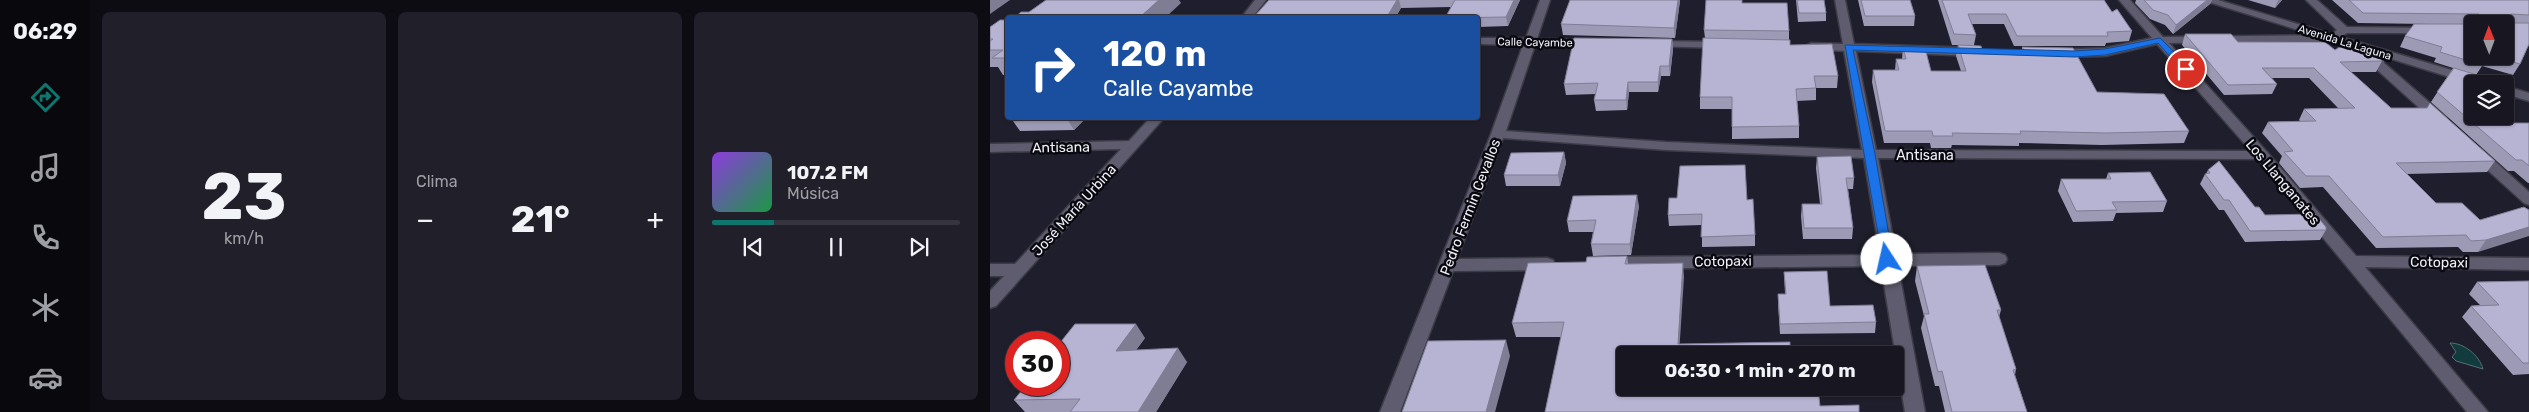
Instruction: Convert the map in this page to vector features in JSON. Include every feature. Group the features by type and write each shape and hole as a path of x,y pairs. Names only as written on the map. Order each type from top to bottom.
{"street":[{"path":"1248,15 1261,0"},
{"name":"Pedro Fermin Cevallos","path":"1390,412 1498,134 1544,0"},
{"path":"1840,0 1870,154 1915,412"},
{"name":"Los Llanganates","path":"2124,0 2262,155 2478,412"},
{"name":"Avenida La Laguna","path":"2207,0 2464,78"},
{"path":"2311,0 2344,30"},
{"path":"2040,54 2105,52 2160,40 2334,38 2344,30 2443,30"},
{"name":"Calle Cayambe","path":"1480,41 1609,43"},
{"path":"1639,44 1739,45"},
{"path":"1798,46 1984,52"},
{"path":"2377,52 2378,64 2450,129"},
{"path":"2514,93 2529,97"},
{"name":"José María Urbina","path":"990,302 1155,120"},
{"name":"Antisana","path":"1498,134 1666,146 1870,154 2262,155"},
{"path":"2464,142 2529,200"},
{"name":"Antisana","path":"990,148 1132,146"},
{"name":"Cotopaxi","path":"1594,263 1887,259 1999,260"},
{"name":"Cotopaxi","path":"2350,261 2529,264"},
{"path":"1447,265 1564,264"},
{"path":"990,270 1020,270"}],"shaded area":[{"path":"2450,343 2460,345 2470,351 2478,359 2483,369 2456,361 2452,357 2456,352"}],"building":[{"path":"1046,0 1159,0 1142,15 1018,15 1021,12 1029,12"},
{"path":"1269,0 1397,0 1388,15 1256,15"},
{"path":"1455,0 1514,0 1506,17 1447,15"},
{"path":"1570,0 1678,0 1674,28 1561,24"},
{"path":"1706,0 1742,0 1742,3 1787,3 1789,31 1704,30"},
{"path":"1797,0 1824,0 1826,13 1799,13"},
{"path":"1861,0 1910,0 1915,16 1865,16"},
{"path":"1942,0 2104,0 2112,12 2117,9 2132,31 2107,32 2108,36 2017,36 2006,14 1968,14 1976,35 1954,34"},
{"path":"2144,0 2207,0 2176,25 2168,15 2153,10"},
{"path":"2349,0 2529,0 2529,15 2363,13"},
{"path":"1000,20 1005,20 1005,58 992,58 1003,50 990,50 990,41 993,39 990,39 990,27"},
{"path":"2514,23 2529,23 2529,44 2520,64 2514,62"},
{"path":"2414,24 2464,24 2464,59 2440,52 2442,47 2405,36"},
{"path":"2185,34 2231,34 2238,42 2325,42 2335,50 2344,44 2378,56 2382,61 2340,62 2391,108 2427,108 2430,103 2495,161 2396,163 2436,203 2462,203 2480,220 2524,207 2529,210 2529,227 2486,240 2471,241 2466,235 2383,237 2329,176 2306,176 2284,152 2293,151 2268,122 2316,121 2304,109 2355,108 2314,68 2262,68 2277,84 2228,85"},
{"path":"1574,38 1672,39 1669,66 1660,66 1658,82 1628,82 1626,100 1594,100 1598,83 1564,84"},
{"path":"1703,38 1790,40 1790,45 1832,44 1838,76 1814,76 1816,88 1796,89 1799,126 1732,127 1732,97 1700,97"},
{"path":"1958,45 1981,46 1982,50 2024,50 2022,47 2073,48 2097,92 2164,94 2189,131 2106,133 2020,131 2021,134 1952,133 1953,136 1933,136 1932,131 1885,131 1873,70 1899,70 1896,59 1906,59 1903,48 1925,48 1931,71 1966,71"},
{"path":"2454,68 2477,75 2464,75 2464,115 2437,92"},
{"path":"2529,123 2529,166 2522,160 2516,160 2475,125"},
{"path":"1564,152 1558,175 1504,175 1511,153"},
{"path":"1851,156 1854,178 1846,178 1853,228 1804,228 1802,204 1822,204 1817,157"},
{"path":"2219,161 2255,207 2259,207 2265,215 2315,214 2326,227 2326,230 2250,231 2229,200 2224,200 2205,174 2210,173 2208,170"},
{"path":"1745,165 1747,200 1753,199 1755,235 1701,237 1702,214 1668,215 1669,198 1677,198 1680,166"},
{"path":"2150,172 2167,201 2112,202 2117,210 2076,211 2061,179 2111,179 2108,173"},
{"path":"1637,195 1630,244 1591,244 1596,220 1567,221 1573,196"},
{"path":"1627,256 1625,264 1683,263 1678,344 1790,342 1790,346 1616,346 1616,396 1819,396 1820,406 1859,405 1859,412 1545,412 1564,322 1512,323 1528,263 1586,262 1587,257"},
{"path":"1985,265 2001,310 1997,310 2016,369 2013,370 2027,412 1952,412 1942,371 1938,372 1924,314 1929,314 1917,266"},
{"path":"1827,271 1830,306 1873,305 1876,322 1780,324 1778,294 1786,294 1784,272"},
{"path":"2529,281 2529,363 2523,363 2471,306 2499,305 2477,282"},
{"path":"1075,324 1136,324 1116,351 1178,348 1138,412 1070,412 1080,399 1014,400 1017,396 1070,396 1069,331"},
{"path":"1506,340 1486,412 1402,412 1428,341"}],"route":[{"path":"1887,259 1870,154 1848,47 2023,54 2075,54 2105,52 2160,40 2186,69"}]}
